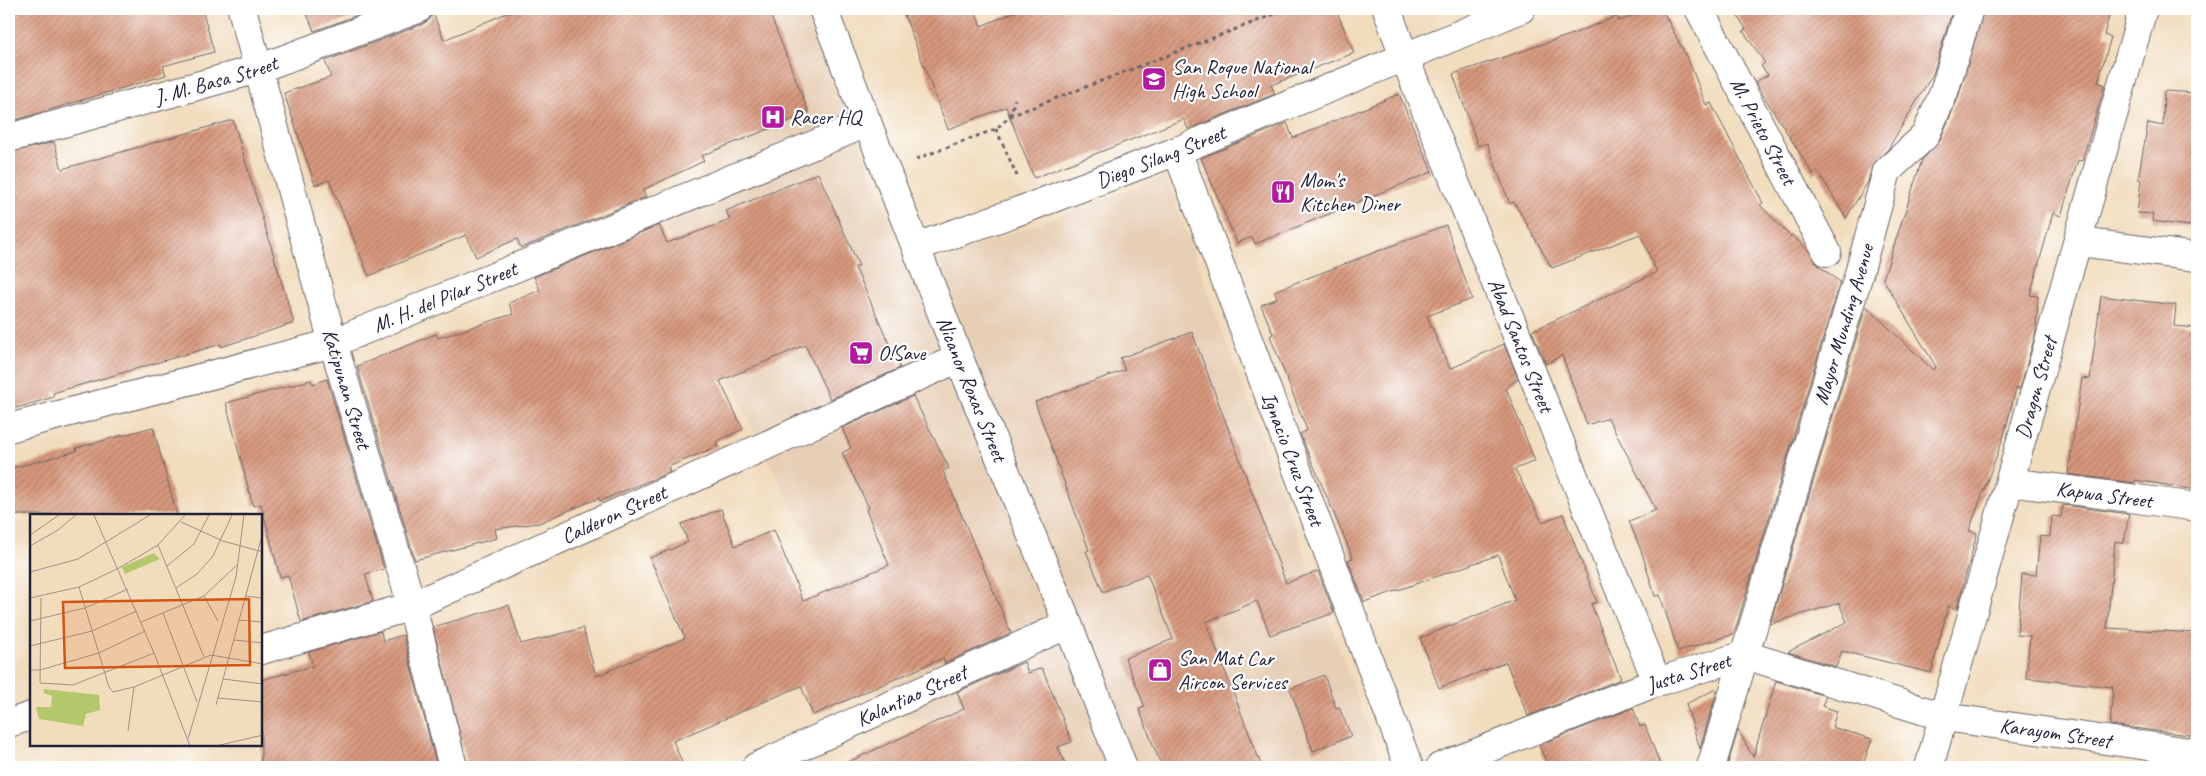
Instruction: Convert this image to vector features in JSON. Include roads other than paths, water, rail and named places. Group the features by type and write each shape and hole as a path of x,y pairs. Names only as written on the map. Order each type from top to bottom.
{"street":[{"name":"Katipunan Street","path":"242,9 333,343 412,606 453,767"},
{"name":"J. M. Basa Street","path":"9,138 258,69 418,9"},
{"name":"Nicanor Roxas Street","path":"823,9 959,358 1068,624 1123,767"},
{"name":"Abad Santos Street","path":"1388,9 1404,56 1657,682"},
{"name":"Diego Silang Street","path":"916,247 1030,208 1177,151 1521,9"},
{"name":"M. Prieto Street","path":"1699,9 1827,252"},
{"name":"Mayor Munding Avenue","path":"1711,767 1858,277 1887,171 1925,136 1944,92 1969,9"},
{"name":"Dragon Street","path":"1930,767 2143,9"},
{"name":"M. H. del Pilar Street","path":"9,428 333,343 867,123"},
{"name":"Ignacio Cruz Street","path":"1177,151 1408,767"},
{"path":"2079,242 2197,257"},
{"name":"Calderon Street","path":"262,650 412,606 959,358"},
{"name":"Kapwa Street","path":"2010,482 2197,507"},
{"name":"Kalantiao Street","path":"756,767 1068,624"},
{"name":"Justa Street","path":"1440,767 1657,682 1745,655 1944,717"},
{"path":"9,723 30,716"},
{"name":"Karayom Street","path":"1944,717 2197,753"}],"place":[{"name":"San Roque National High School","path":"1154,79"},
{"name":"Racer HQ","path":"773,117"},
{"name":"Mom's Kitchen Diner","path":"1283,192"},
{"name":"O!Save","path":"861,353"},
{"name":"San Mat Car Aircon Services","path":"1160,670"}]}
